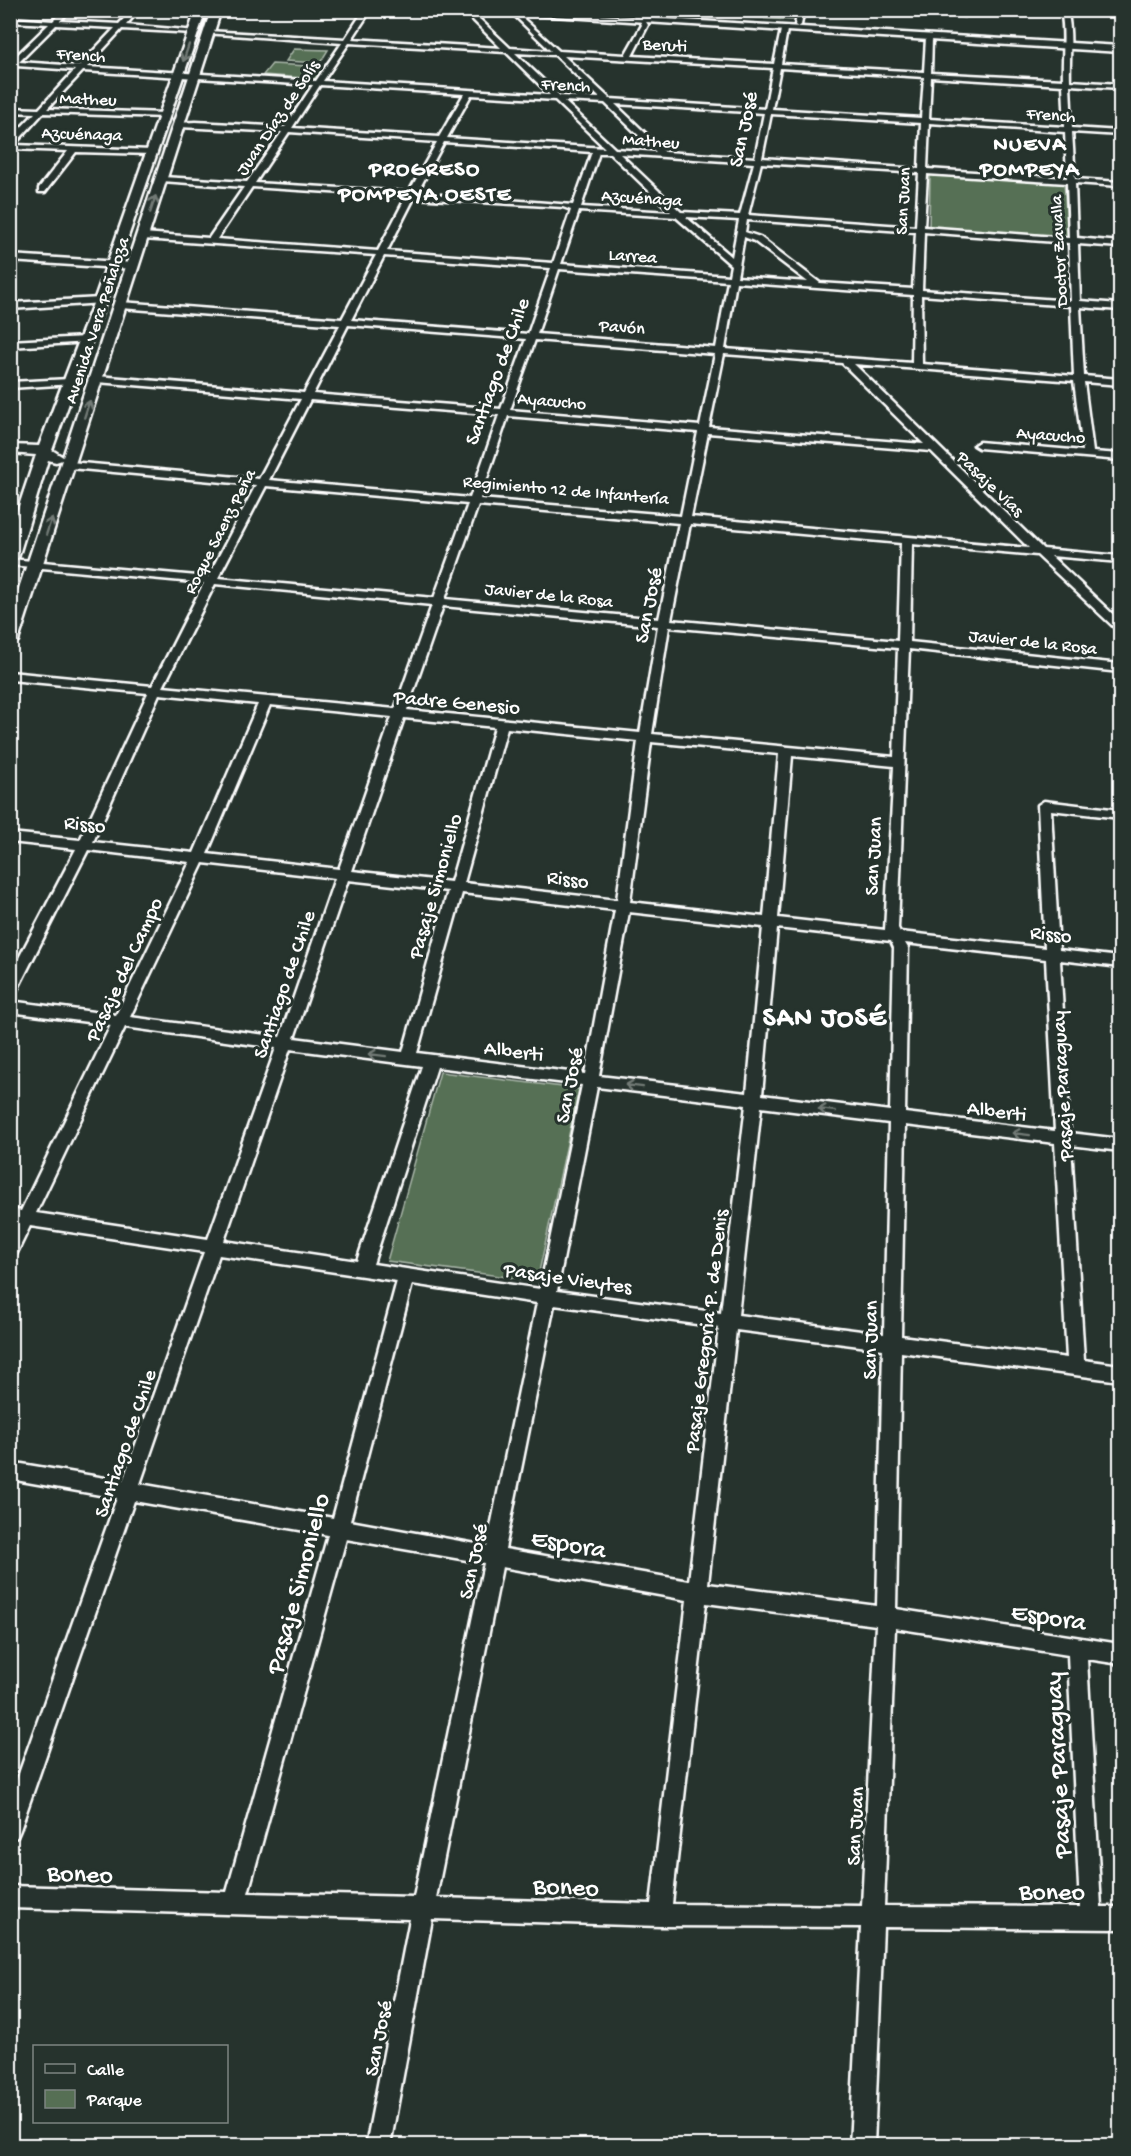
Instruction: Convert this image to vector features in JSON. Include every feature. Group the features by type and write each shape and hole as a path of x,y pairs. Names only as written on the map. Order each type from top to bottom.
{"main road":[{"name":"Avenida Vera Peñaloza","path":"10,560 44,451 100,301 201,10"},
{"name":"Avenida Vera Peñaloza","path":"10,641 216,10"},
{"path":"460,10 1066,43 1120,49"},
{"path":"543,10 929,38 1120,44"},
{"name":"Regimiento 12 de Infantería","path":"10,449 44,451 69,465"}],"street":[{"path":"12,66 67,10"},
{"path":"10,146 84,69 136,10"},
{"name":"Juan Díaz de Solís","path":"212,240 368,10"},
{"name":"San José","path":"378,2145 423,1908 591,1080 623,906 645,738 664,624 720,350 742,226 777,66 791,27 801,10"},
{"path":"897,10 965,14"},
{"name":"Doctor Zavalla","path":"1064,10 1068,28 1066,83 1079,379 1088,454"},
{"path":"467,11 680,216 735,264"},
{"path":"930,23 931,11"},
{"path":"516,14 665,156"},
{"path":"628,57 643,19"},
{"path":"10,20 194,31"},
{"name":"Beruti","path":"208,33 1120,86"},
{"name":"San Juan","path":"917,365 916,292 929,38"},
{"name":"French","path":"12,66 195,75 1120,133"},
{"name":"Roque Saenz Peña","path":"10,990 85,844 136,728 211,581 412,194 468,93"},
{"name":"Matheu","path":"10,110 165,115"},
{"name":"Matheu","path":"179,125 1120,184"},
{"name":"Azcuénaga","path":"10,146 152,152"},
{"path":"42,190 74,149"},
{"name":"Santiago de Chile","path":"10,1830 472,500 596,151"},
{"name":"Azcuénaga","path":"162,179 412,194 680,216 742,226 920,230 1120,244"},
{"path":"742,226 819,286"},
{"name":"Larrea","path":"143,236 1120,307"},
{"path":"10,258 134,266"},
{"path":"10,306 100,301"},
{"name":"Pavón","path":"121,305 1120,382"},
{"path":"10,344 86,340"},
{"name":"Pasaje Vías","path":"843,359 932,448 1120,627"},
{"name":"Ayacucho","path":"97,379 932,448"},
{"path":"10,385 70,382"},
{"name":"Ayacucho","path":"979,445 1120,457"},
{"name":"Regimiento 12 de Infantería","path":"69,465 1120,559"},
{"name":"San Juan","path":"862,2145 886,1617 901,948 891,928 900,762 907,539"},
{"name":"Javier de la Rosa","path":"10,560 211,581 903,645 1120,668"},
{"name":"Padre Genesio","path":"10,676 156,692 900,762"},
{"name":"Pasaje del Campo","path":"10,1250 18,1217 123,1021 199,857 266,702"},
{"name":"Pasaje Simoniello","path":"408,1059 502,724"},
{"name":"Pasaje Gregoria P. de Denis","path":"660,1915 754,1101 786,751"},
{"name":"Pasaje Paraguay","path":"1076,1368 1044,805 1120,814"},
{"name":"Risso","path":"10,837 1120,962"},
{"name":"Alberti","path":"10,1006 284,1044 1120,1145"},
{"path":"363,1269 431,1062"},
{"name":"Pasaje Vieytes","path":"18,1217 406,1277 1120,1373"},
{"name":"Pasaje Simoniello","path":"236,1903 406,1277"},
{"name":"Espora","path":"10,1470 130,1489 339,1529 697,1592 886,1617 1120,1654"},
{"name":"Pasaje Paraguay","path":"1077,1647 1091,1917"},
{"name":"Boneo","path":"10,1897 660,1915 1120,1918"}],"green space":[{"path":"634,11 794,11 792,20"},
{"path":"294,49 328,50 320,63 286,61"},
{"path":"272,64 326,67 318,79 263,75"},
{"path":"930,175 1064,183 1068,237 929,228"},
{"path":"440,1072 579,1089 537,1281 387,1261"}],"district":[{"name":"NUEVA POMPEYA","path":"1030,154"},
{"name":"PROGRESO POMPEYA OESTE","path":"425,180"},
{"name":"SAN JOSÉ","path":"825,1016"}]}
